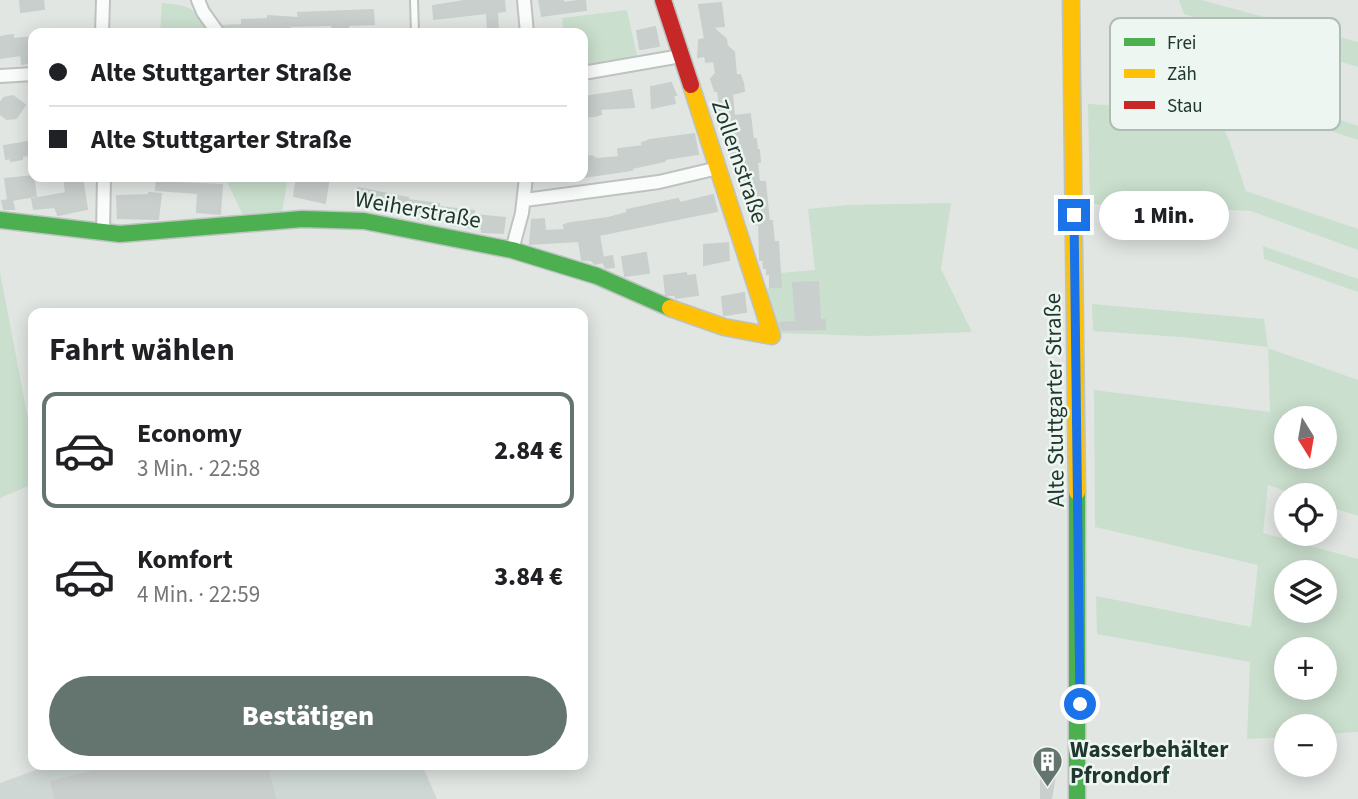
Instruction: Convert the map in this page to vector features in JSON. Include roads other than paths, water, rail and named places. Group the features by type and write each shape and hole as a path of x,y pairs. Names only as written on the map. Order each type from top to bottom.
{"street":[{"path":"102,28 103,0"},
{"path":"198,0 214,28"},
{"path":"524,0 527,28"},
{"name":"Zollernstraße","path":"663,0 772,337"},
{"name":"Alte Stuttgarter Straße","path":"1071,0 1079,646 1077,799"},
{"path":"588,72 681,56"},
{"path":"0,76 28,74"},
{"path":"525,201 659,182 718,168"},
{"path":"103,233 104,182"},
{"path":"512,250 525,201 526,182"},
{"name":"Weiherstraße","path":"0,220 103,233 133,233 332,218 429,232 512,250 597,276 653,302 724,327 772,337"}],"lane":[{"path":"414,0 415,28"}],"place":[{"name":"Wasserbehälter Pfrondorf","path":"1047,789"}]}
